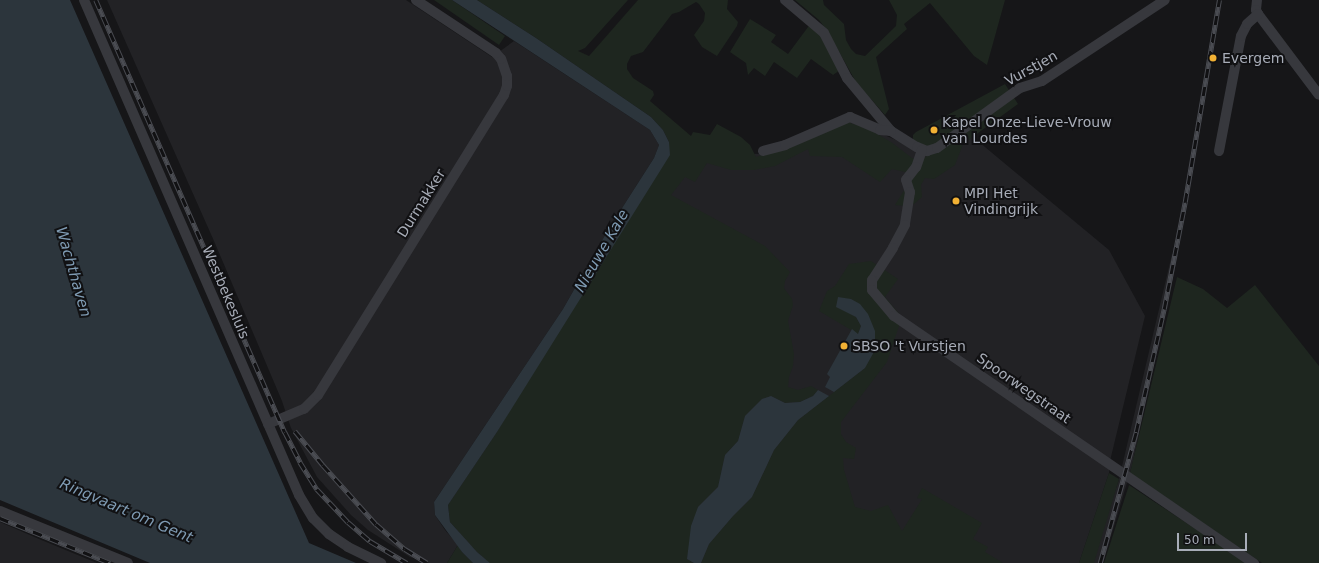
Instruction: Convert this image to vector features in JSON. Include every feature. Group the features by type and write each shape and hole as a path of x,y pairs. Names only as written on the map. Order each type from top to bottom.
{"street":[{"name":"Westbekesluis","path":"84,0 299,495 313,518 337,541 381,563"},
{"name":"Durmakker","path":"268,424 304,409 318,395 504,96 507,86 507,76 496,53 416,0"},
{"path":"785,0 824,33 847,78 891,131 922,150"},
{"name":"Vurstjen","path":"922,150 933,150 937,148 1020,88 1042,81 1165,0"},
{"path":"1258,0 1256,10 1258,14 1319,95"},
{"path":"1220,151 1241,36 1247,24 1258,14"},
{"path":"762,151 786,145 850,117 880,130 891,131"},
{"name":"Spoorwegstraat","path":"922,150 916,167 906,180 910,192 905,225 893,248 872,280 872,290 894,316 1254,563"},
{"path":"0,511 128,563"}],"shaded area":[{"path":"107,0 406,0 492,57 514,41 650,130 659,145 654,158 608,230 563,309 434,502 435,515 458,545 447,563 429,563 410,557 368,530 351,515 317,477 291,428 282,401 214,241"},
{"path":"434,0 452,0 505,36 499,45"},
{"path":"477,0 628,0 585,48 578,51 589,56 638,0 728,0 727,9 738,22 737,26 717,56 702,47 694,35 704,21 705,13 696,2 679,12 672,14 643,52 631,56 627,64 627,69 633,78 653,91 654,95 650,101 691,136 693,132 710,135 717,124 741,137 750,145 756,157 789,147 847,122 867,128 891,142 912,158 920,160 926,157 922,144 913,141 913,135 916,132 1005,84 1018,104 963,144 955,165 934,179 925,178 921,185 922,197 914,204 905,206 895,205 914,174 892,169 880,182 842,157 810,156 808,149 775,166 754,170 731,170 707,163 695,182 685,177 671,195 765,246 790,272 785,281 784,288 792,299 793,305 788,321 794,354 788,387 798,390 811,386 818,390 813,396 800,402 785,403 771,396 762,399 745,416 738,441 725,455 718,487 698,507 687,559 694,563 490,563 477,552 450,522 448,505 497,432 669,142 663,130 651,117 536,38"},
{"path":"795,0 823,0 824,5 844,24 846,40 851,49 856,54 865,56 896,26 897,15 889,0 1005,0 987,65 974,56 930,3 904,24 907,29 876,57 889,109 885,115 856,82 828,32 819,20"},
{"path":"750,19 776,35 771,42 788,54 811,23 815,27 840,70 833,75 811,59 797,78 774,62 765,76 754,68 748,75 746,63 730,52"},
{"name":"SBSO 't Vurstjen","path":"850,120 912,147 967,132 1109,250 1145,316 1110,461 1109,473 1079,563 490,563 461,536 448,505 497,432 670,155 722,153 763,154"},
{"path":"1172,254 1178,255 1132,466 1103,563 1092,563 1119,479"},
{"path":"871,261 898,279 885,297 902,317 887,362 841,422 841,434 846,442 856,448 854,459 843,458 844,470 855,507 871,511 888,505 902,531 922,499 917,498 922,488 982,523 973,539 988,547 985,552 1003,563 701,563 709,544 752,497 774,450 798,420 865,368 868,314 851,313 856,317 861,326 858,334 819,311 827,291 835,286 849,264"},
{"path":"1177,277 1203,289 1227,308 1255,285 1319,366 1319,563 1262,563 1130,473"},
{"path":"1109,473 1119,479 1094,563 1079,563"},
{"path":"1129,485 1247,563 1104,563"},
{"path":"0,522 39,539 97,563 0,563"},
{"path":"458,545 462,552 473,563 447,563"}],"water":[{"path":"0,0 70,0 309,543 356,563 150,563 0,500"},
{"name":"Nieuwe Kale","path":"452,0 477,0 536,38 651,117 663,130 669,142 670,155 497,432 448,505 450,522 477,552 490,563 473,563 462,552 435,515 434,502 563,309 608,230 654,158 659,145 650,130"},
{"path":"838,297 851,299 860,304 868,314 875,331 875,350 865,368 834,392 825,387 830,377 827,374 852,329 858,334 861,326 856,317 836,307"},
{"path":"818,390 829,396 798,420 774,450 752,497 709,544 701,563 694,563 687,559 691,526 698,507 718,487 725,455 738,441 745,416 762,399 771,396 785,403 800,402 813,396"}],"railway":[{"path":"96,0 285,432 300,462 317,489 348,522 370,541 407,563"},
{"path":"1100,563 1136,432 1164,309 1185,202 1219,0"},
{"path":"295,431 323,465 376,524 405,549 427,563"},
{"path":"0,518 110,563"}],"place":[{"name":"Evergem","path":"1213,58"},
{"name":"Kapel Onze-Lieve-Vrouw van Lourdes","path":"934,130"},
{"name":"MPI Het Vindingrijk","path":"956,201"},
{"name":"SBSO 't Vurstjen","path":"844,346"}],"water label":[{"name":"Wachthaven","path":"73,272"},
{"name":"Ringvaart om Gent","path":"126,511"}]}
